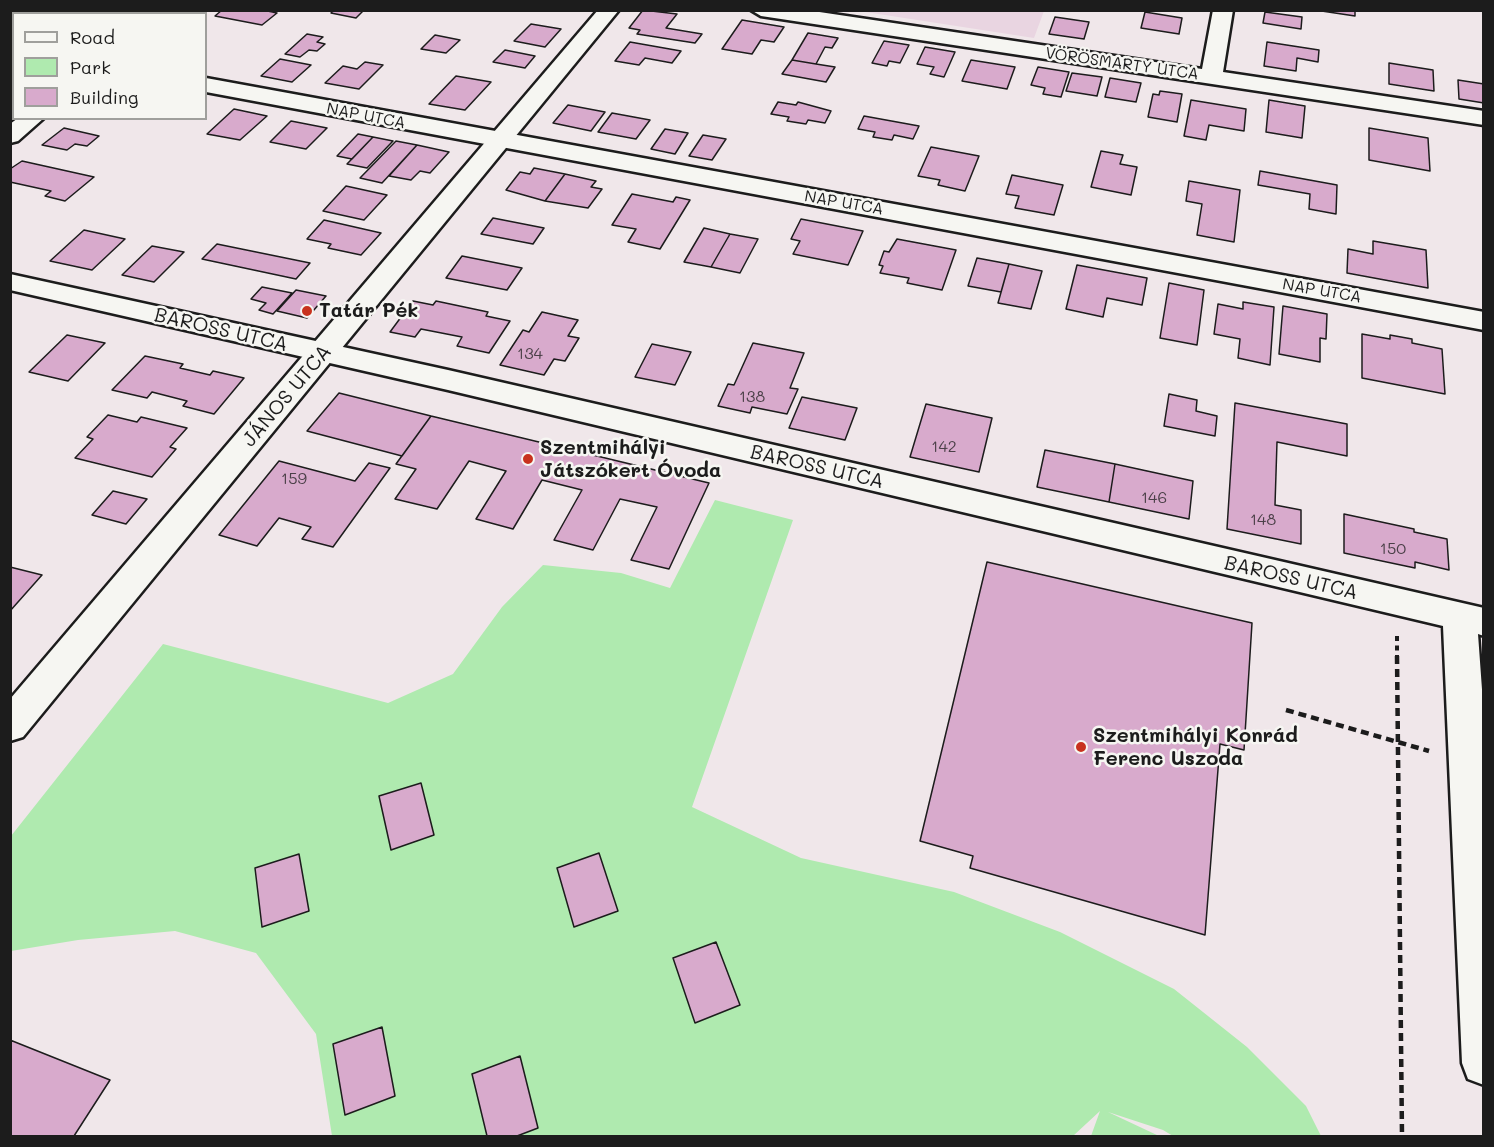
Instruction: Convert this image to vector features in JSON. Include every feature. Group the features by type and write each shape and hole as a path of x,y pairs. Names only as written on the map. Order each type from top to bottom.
{"street":[{"name":"JÁNOS UTCA","path":"10,726 609,10"},
{"name":"VÖRÖSMARTY UTCA","path":"761,10 1484,118"},
{"path":"1211,77 1223,10"},
{"name":"NAP UTCA","path":"207,85 1484,321"},
{"path":"10,136 30,120"},
{"name":"BAROSS UTCA","path":"10,282 1472,619"},
{"path":"1472,619 1467,762 1484,1063"}],"path":[{"path":"1396,633 1402,1137"},
{"path":"1286,710 1467,762"}],"shaded area":[{"path":"1044,10 1034,38 859,11"}],"green space":[{"path":"715,500 793,520 692,807 801,858 954,892 1060,932 1174,989 1247,1047 1306,1106 1321,1136 1173,1136 1163,1130 1108,1112 1159,1136 1091,1136 1100,1111 1073,1136 332,1136 316,1034 256,953 175,931 78,940 11,951 11,836 163,644 388,703 453,674 502,607 543,565 621,573 670,588"}],"building":[{"path":"222,10 263,10 277,13 262,25 215,16"},
{"path":"334,10 364,10 356,18 331,13"},
{"path":"643,10 677,14 666,28 702,34 695,43 637,34 640,30 629,28"},
{"path":"1315,10 1355,10 1355,16"},
{"path":"1145,12 1182,18 1179,34 1141,28"},
{"path":"1265,12 1302,17 1301,29 1263,23"},
{"path":"1055,17 1089,22 1084,39 1049,34"},
{"path":"742,20 784,27 774,42 761,40 752,54 722,49"},
{"path":"531,24 561,29 545,47 514,41"},
{"path":"808,33 838,38 832,48 825,47 816,64 792,60"},
{"path":"307,34 323,37 317,42 325,44 317,51 309,50 300,57 285,54"},
{"path":"435,35 460,40 446,53 421,49"},
{"path":"884,41 909,45 900,63 889,61 887,66 872,63"},
{"path":"630,42 681,51 672,63 645,58 639,65 615,61"},
{"path":"1267,42 1319,50 1318,62 1297,58 1296,71 1264,66"},
{"path":"925,47 955,52 944,77 930,74 934,67 917,64"},
{"path":"505,50 535,56 525,68 493,62"},
{"path":"280,59 311,65 292,82 261,76"},
{"path":"792,60 835,67 826,82 782,74"},
{"path":"971,60 1015,67 1007,89 962,81"},
{"path":"365,62 383,65 359,89 325,83 343,66 357,69"},
{"path":"1389,63 1433,70 1434,91 1389,84"},
{"path":"1038,67 1069,72 1061,97 1043,94 1045,88 1031,85"},
{"path":"1072,73 1102,77 1097,96 1066,91"},
{"path":"456,76 491,82 465,110 429,104"},
{"path":"1110,78 1141,83 1136,102 1105,97"},
{"path":"1458,80 1484,84 1484,103 1459,99"},
{"path":"1160,91 1182,94 1177,122 1148,117 1153,94 1159,95"},
{"path":"1191,100 1246,109 1244,131 1209,125 1206,140 1184,136"},
{"path":"1269,100 1305,106 1302,138 1266,132"},
{"path":"778,102 796,105 798,102 831,111 825,123 808,120 806,124 787,121 789,117 771,114"},
{"path":"568,105 605,112 591,131 553,123"},
{"path":"234,109 267,116 240,140 207,134"},
{"path":"612,113 650,120 636,139 598,132"},
{"path":"864,116 919,126 913,139 894,135 892,140 873,137 875,132 858,129"},
{"path":"291,121 327,128 306,149 270,142"},
{"path":"64,128 99,136 87,146 75,144 67,150 42,145"},
{"path":"1369,128 1428,138 1430,171 1369,160"},
{"path":"665,129 688,133 675,154 651,149"},
{"path":"358,134 373,137 352,159 337,156"},
{"path":"703,135 726,139 712,160 689,156"},
{"path":"373,137 393,141 367,168 347,164"},
{"path":"396,141 417,145 382,183 360,178"},
{"path":"417,145 449,152 430,173 420,171 411,180 389,176"},
{"path":"931,147 979,156 965,191 938,185 940,180 918,176"},
{"path":"1101,151 1123,155 1120,164 1137,167 1131,195 1091,187"},
{"path":"22,161 94,177 65,201 45,196 51,191 10,182 10,169"},
{"path":"534,168 565,174 545,201 506,190 520,172 530,174"},
{"path":"1260,171 1337,185 1336,214 1309,209 1310,194 1258,185"},
{"path":"565,174 596,181 591,187 602,189 588,208 545,201"},
{"path":"1012,175 1063,185 1054,215 1015,208 1019,196 1006,194"},
{"path":"1189,181 1240,190 1234,242 1197,235 1202,204 1186,201"},
{"path":"346,186 387,195 364,220 323,211"},
{"path":"632,194 673,202 676,197 690,200 660,249 628,242 636,229 612,225"},
{"path":"493,218 544,228 533,244 481,234"},
{"path":"801,219 863,231 848,265 793,254 800,241 791,239"},
{"path":"324,220 381,233 361,255 328,248 331,244 307,239"},
{"path":"704,228 730,234 711,267 684,262"},
{"path":"84,230 125,239 92,270 50,261"},
{"path":"730,234 758,239 740,273 711,267"},
{"path":"897,239 956,250 942,290 907,283 909,278 880,273 883,266 879,265 884,251 889,252"},
{"path":"1373,241 1426,250 1428,288 1347,273 1348,249 1373,254"},
{"path":"217,244 310,263 296,279 202,259"},
{"path":"152,246 184,252 154,282 122,275"},
{"path":"462,256 522,268 507,290 446,278"},
{"path":"977,258 1009,264 1001,292 968,286"},
{"path":"1009,264 1042,271 1031,309 998,303"},
{"path":"1077,265 1147,278 1142,305 1107,298 1103,317 1066,309"},
{"path":"1169,283 1204,290 1197,345 1160,338"},
{"path":"262,287 292,293 273,314 259,310 266,303 251,299"},
{"path":"296,290 326,296 307,318 277,311"},
{"path":"413,301 433,305 436,301 488,312 486,316 510,321 489,353 457,346 462,337 421,329 415,337 390,332"},
{"path":"1243,302 1274,307 1270,365 1238,358 1240,339 1214,334 1218,304 1243,309"},
{"path":"1283,306 1327,314 1326,339 1320,338 1320,362 1279,354"},
{"path":"542,312 578,320 568,336 579,338 565,361 554,359 544,375 500,365 523,330 529,332"},
{"path":"1362,334 1390,339 1390,335 1412,339 1412,343 1442,349 1445,394 1362,378"},
{"path":"67,335 105,343 68,381 29,372"},
{"path":"753,343 804,353 790,388 798,389 787,414 752,407 750,413 718,406 728,384 734,385"},
{"path":"652,344 691,352 675,385 635,377"},
{"path":"145,356 183,364 180,368 210,375 213,371 244,378 214,414 183,406 187,401 152,392 147,398 112,390"},
{"path":"339,393 431,416 402,456 307,431"},
{"path":"1169,394 1197,400 1196,411 1217,416 1215,436 1164,426"},
{"path":"802,397 857,408 845,440 789,428"},
{"path":"1235,403 1347,424 1347,456 1277,442 1275,505 1301,510 1301,544 1227,529"},
{"path":"926,404 992,418 979,472 910,457"},
{"path":"108,415 137,422 141,417 187,428 170,447 176,449 152,477 75,458 93,439 87,437"},
{"path":"431,416 709,483 669,569 631,560 657,507 620,499 593,550 554,540 582,490 542,480 513,529 476,519 506,471 469,461 437,509 395,499 416,469 396,464"},
{"path":"1045,450 1115,464 1109,502 1037,487"},
{"path":"279,461 355,481 369,463 390,468 333,547 302,539 311,527 279,518 257,546 219,535"},
{"path":"1115,464 1193,481 1189,519 1109,502"},
{"path":"113,491 147,499 126,524 92,515"},
{"path":"1344,514 1414,529 1414,532 1447,539 1449,570 1415,562 1415,568 1344,553"},
{"name":"Szentmihályi Konrád Ferenc Uszoda","path":"987,562 1252,623 1244,750 1220,744 1205,935 970,868 973,856 920,841"},
{"path":"10,567 42,575 10,611"},
{"path":"421,783 434,835 391,850 379,796"},
{"path":"599,853 618,911 574,927 557,868"},
{"path":"299,854 309,911 262,927 255,868"},
{"path":"716,942 740,1005 695,1023 673,958"},
{"path":"382,1027 395,1096 345,1115 333,1044"},
{"path":"10,1040 110,1080 74,1136 10,1136"},
{"path":"520,1056 538,1128 517,1136 487,1136 472,1074"}],"place":[{"name":"Tatár Pék","path":"307,311"},
{"name":"Szentmihályi Játszókert Óvoda","path":"528,459"},
{"name":"Szentmihályi Konrád Ferenc Uszoda","path":"1081,747"}]}
